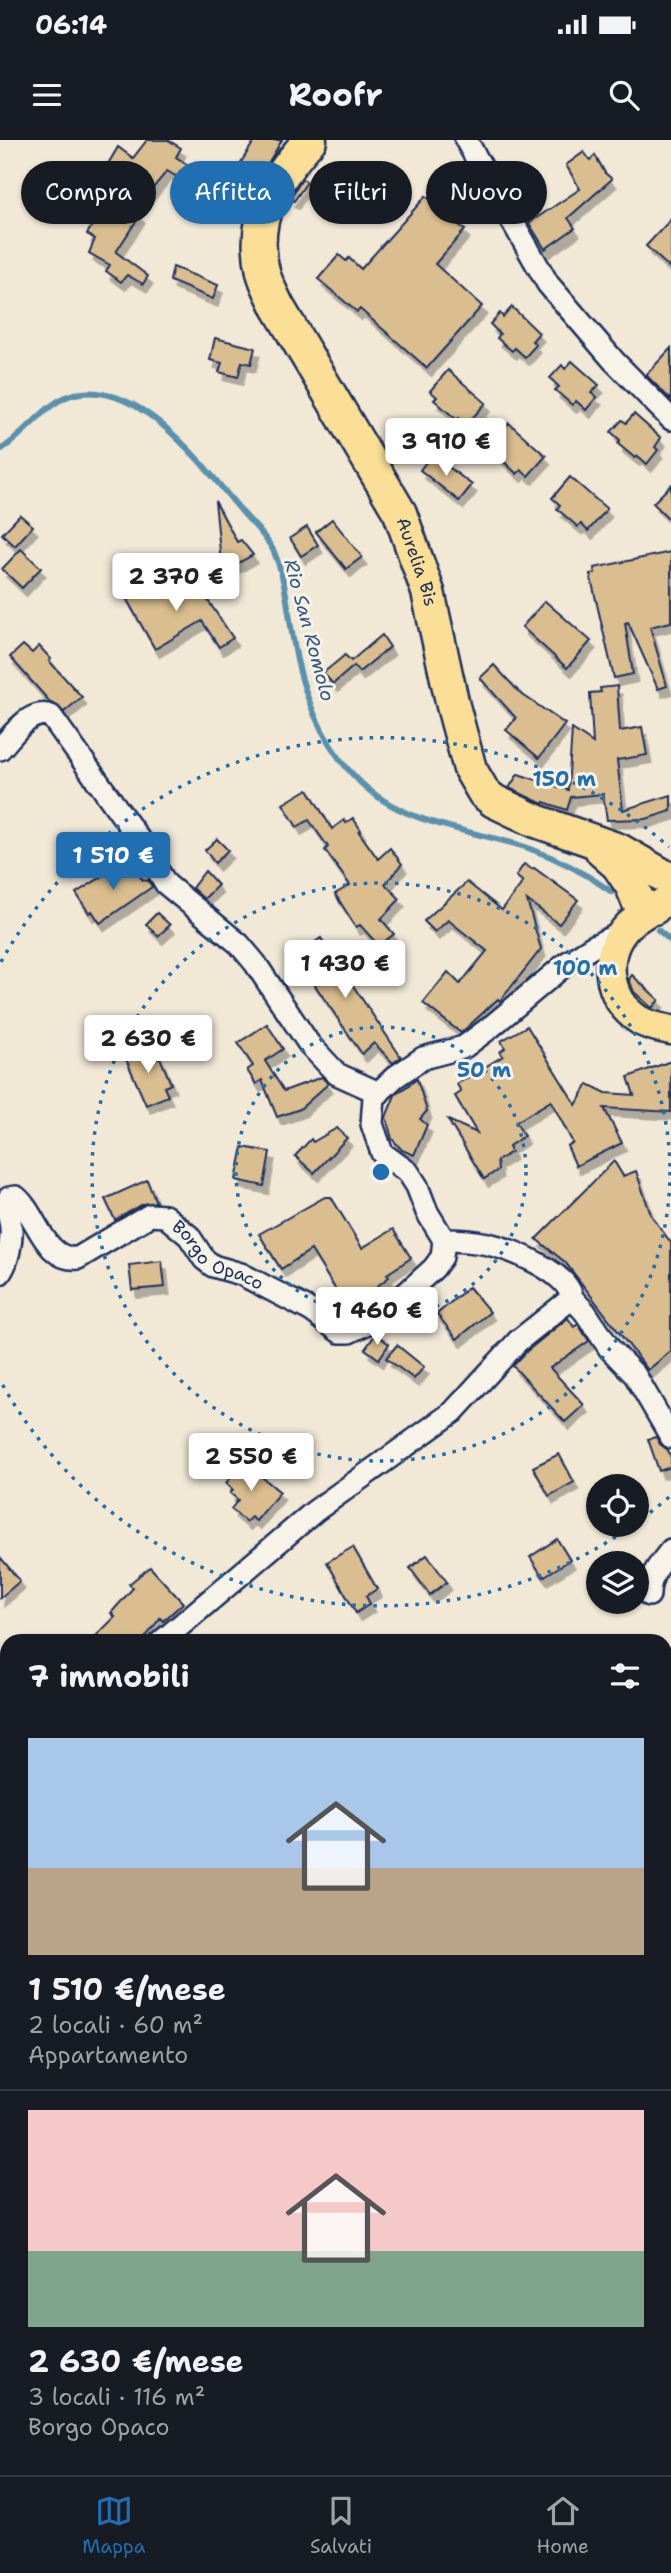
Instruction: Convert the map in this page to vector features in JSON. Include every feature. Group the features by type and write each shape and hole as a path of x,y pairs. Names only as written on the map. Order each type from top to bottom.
{"highway":[{"name":"Aurelia Bis","path":"310,140 285,168 262,211 259,242 263,273 278,307 400,513 437,623 453,706 470,769 484,793 494,801 536,821 584,837 618,865 632,886 651,902"}],"main road":[{"path":"651,902 612,958 610,975 614,992 621,1004 640,1021 671,1030"}],"street":[{"path":"470,145 548,284 614,361 671,419"},
{"path":"0,749 34,716 43,713 51,716 120,812 166,884 239,944 255,963 309,1044 337,1074 379,1093"},
{"path":"651,902 567,963 464,1047 423,1058 395,1077 374,1097 372,1124 382,1153 408,1172 444,1240 490,1244 515,1253 549,1270 564,1281 571,1290 572,1298 610,1349 635,1375 671,1437"},
{"name":"Borgo Opaco","path":"0,1273 10,1242 7,1204 9,1198 16,1197 23,1203 41,1234 67,1259 78,1258 150,1214 157,1214 165,1216 188,1236 204,1259 213,1266 241,1274 312,1311 332,1328 349,1332 380,1317 434,1268 442,1257 444,1240"},
{"path":"170,1634 315,1510 453,1412 518,1341 572,1298"},
{"path":"649,1583 671,1550"}],"building":[{"path":"147,140 168,140 181,148 176,157 182,161 170,161 170,173 167,171 156,184 156,161 110,161 118,147 133,158"},
{"path":"255,140 282,140 269,161 242,161"},
{"path":"584,152 590,160 595,155 605,173 612,179 568,218 575,228 545,249 530,224 547,224 547,211 580,189 566,165"},
{"path":"302,179 307,182 295,200 295,191"},
{"path":"426,196 426,224 458,224 465,230 435,264 482,306 427,368 360,309 357,312 318,279 339,255 346,261 349,258 361,269 401,224 412,224 412,212"},
{"path":"671,219 671,269 646,246"},
{"path":"93,224 134,224 116,252 148,276 143,284 127,275 121,282 106,271 110,265 89,253 95,239 87,234"},
{"path":"173,267 218,285 213,299 170,281"},
{"path":"512,307 539,333 532,341 536,345 525,357 515,348 512,351 497,338 500,334 490,324 500,313 503,317"},
{"path":"215,338 255,348 251,364 242,362 238,377 219,372 222,363 210,360"},
{"path":"671,348 671,400 646,375"},
{"path":"572,361 599,385 591,393 597,397 586,410 576,401 572,405 555,390 559,387 550,378 562,365 565,369"},
{"path":"448,370 486,403 466,425 434,400 437,397 430,391"},
{"path":"634,414 661,438 655,447 658,450 647,464 618,444 620,440 611,432 622,420 626,423"},
{"path":"509,423 546,456 528,476 521,470 517,474 497,455 499,452 491,444"},
{"path":"432,454 472,485 459,501 420,470"},
{"path":"570,477 607,509 588,531 581,524 578,527 557,509 560,505 552,498"},
{"path":"671,485 671,521 653,503"},
{"path":"215,501 237,542 241,540 253,555 222,572"},
{"path":"20,515 33,526 15,546 2,534"},
{"path":"332,519 362,557 346,569 316,532"},
{"path":"307,527 318,545 301,556 290,538"},
{"path":"21,549 41,568 22,588 2,569"},
{"path":"671,552 671,622 650,627 667,686 658,689 628,622 625,623 633,674 614,678 590,574 595,573 594,568"},
{"path":"151,583 155,589 176,584 180,590 197,584 233,638 219,647 202,621 155,649 127,600"},
{"path":"545,601 591,641 567,668 522,627"},
{"path":"382,635 390,647 359,672 354,666 333,684 323,673 345,655 351,661"},
{"path":"23,645 32,653 39,646 82,697 64,712 50,702 10,657"},
{"path":"494,665 520,693 565,724 539,758 506,730 516,718 480,678"},
{"path":"617,686 620,731 642,727 647,755 617,760 623,810 671,795 671,811 646,819 607,820 603,794 571,797 567,810 544,802 543,804 509,788 518,774 568,790 572,729 593,743 590,693 601,692 600,688"},
{"path":"308,789 332,829 344,820 346,823 353,818 361,830 359,832 378,859 390,848 402,864 385,884 400,899 381,919 394,934 379,946 360,925 356,927 335,894 350,885 325,850 328,847 309,820 297,827 283,804"},
{"path":"217,839 228,850 215,863 205,850"},
{"path":"127,861 152,887 100,923 92,911 89,913 76,893"},
{"path":"524,864 534,868 578,900 559,924 527,900 541,949 500,1001 498,999 461,1033 423,1003 448,972 460,984 487,951 448,920 435,932 424,921 467,882 502,910 523,882 516,876"},
{"path":"205,871 218,885 204,899 192,888"},
{"path":"157,913 170,925 158,936 146,924"},
{"path":"321,938 401,1057 393,1063 374,1043 362,1054 295,956"},
{"path":"632,975 659,1000 652,1008 634,992 629,979"},
{"path":"267,1024 283,1049 265,1061 284,1091 322,1077 328,1084 300,1109 277,1117 262,1080 256,1084 247,1070 253,1066 238,1043"},
{"path":"527,1026 576,1105 588,1084 606,1093 634,1095 628,1077 671,1061 671,1112 604,1108 622,1143 576,1166 567,1146 573,1143 551,1101 516,1122 524,1136 509,1146 511,1152 497,1161 498,1170 484,1179 448,1120 477,1133 455,1096 461,1092 457,1084 503,1056 500,1052 505,1048 501,1041"},
{"path":"143,1046 149,1062 160,1057 171,1084 164,1087 168,1096 146,1105 122,1050"},
{"path":"417,1079 427,1111 420,1119 427,1125 414,1155 402,1150 392,1139 386,1117 395,1095"},
{"path":"337,1128 347,1138 314,1173 295,1156 311,1139 313,1142"},
{"path":"243,1147 270,1152 264,1186 236,1180"},
{"path":"614,1161 623,1176 636,1171 651,1215 671,1243 671,1351 648,1370 565,1262 536,1239"},
{"path":"147,1180 156,1202 143,1204 115,1220 105,1199"},
{"path":"325,1197 331,1197 362,1248 393,1229 411,1258 387,1274 389,1277 375,1288 346,1306 311,1250 281,1269 259,1234"},
{"path":"162,1261 165,1287 132,1290 129,1265"},
{"path":"469,1287 490,1312 457,1339 437,1314"},
{"path":"568,1318 574,1327 578,1324 589,1341 550,1368 584,1405 565,1422 513,1366"},
{"path":"376,1334 389,1344 379,1359 365,1349"},
{"path":"397,1345 424,1367 414,1379 386,1358"},
{"path":"656,1437 668,1450 671,1458 671,1467 659,1471 648,1439"},
{"path":"559,1454 574,1482 549,1496 533,1467"},
{"path":"244,1462 280,1492 256,1521 251,1517 246,1522 231,1509 238,1500 230,1493 233,1490 226,1483"},
{"path":"557,1539 570,1560 543,1577 530,1557"},
{"path":"353,1547 377,1589 366,1596 370,1604 356,1613 327,1562"},
{"path":"427,1555 447,1582 430,1595 410,1568"},
{"path":"0,1557 20,1581 0,1598"},
{"path":"150,1567 183,1603 163,1621 160,1618 148,1634 98,1634 115,1617 111,1613 133,1588 129,1584"}],"waterway":[{"name":"Rio San Romolo","path":"0,450 55,403 75,394 99,393 123,400 146,412 188,449 271,546 281,573 307,697 334,750 359,781 396,808 439,824 539,852 572,867 612,892"},
{"name":"Rio San Romolo","path":"658,930 671,941"}]}
